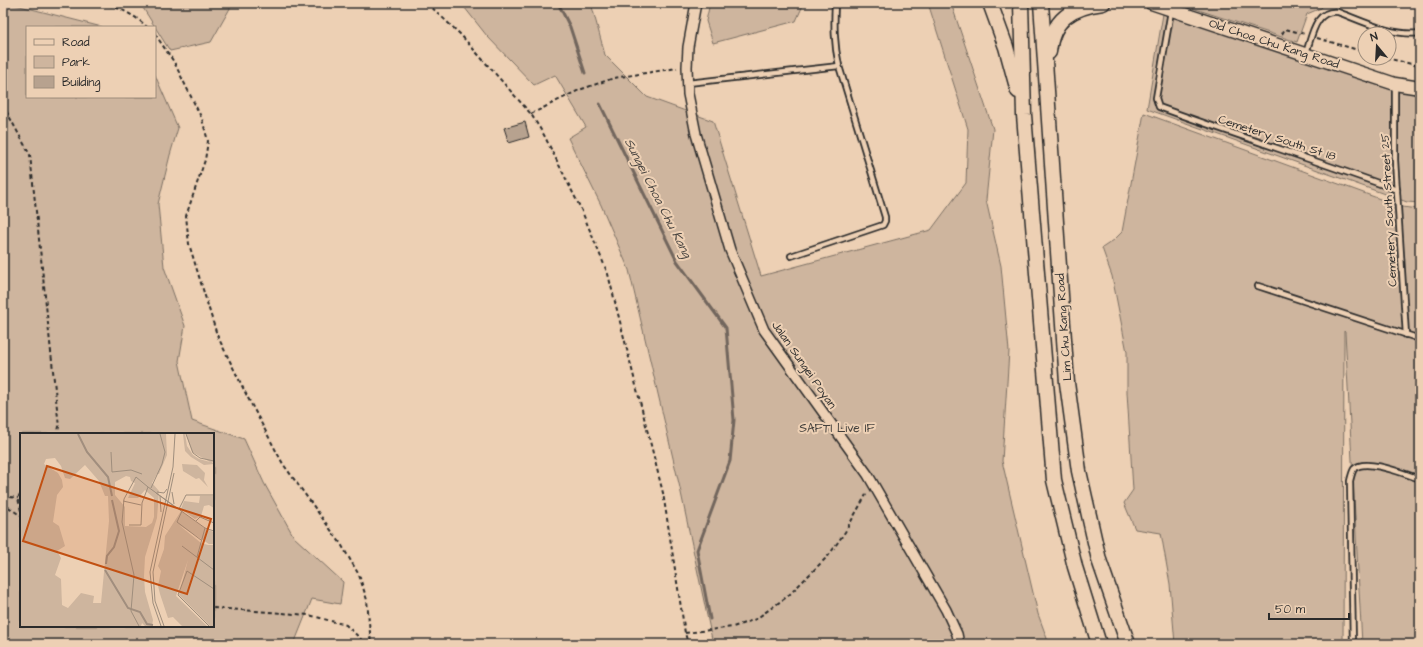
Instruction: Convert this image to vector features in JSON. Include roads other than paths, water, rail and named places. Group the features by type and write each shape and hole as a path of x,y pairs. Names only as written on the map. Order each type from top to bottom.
{"main road":[{"path":"990,3 1006,47 1024,115"},
{"name":"Lim Chu Kang Road","path":"1020,3 1024,115 1054,480 1074,567 1099,644"},
{"name":"Lim Chu Kang Road","path":"1041,3 1068,383 1079,471 1099,560 1128,644"},
{"path":"1047,84 1050,42 1057,24 1066,15 1078,9 1092,4 1103,3"}],"street":[{"name":"Jalan Sungei Poyan","path":"696,3 688,47 688,94 696,134 730,250 764,330 873,483 946,610 957,634 959,644"},
{"name":"Old Choa Chu Kang Road","path":"1151,3 1395,84 1420,88"}],"lane":[{"path":"791,256 883,225 885,221 839,66 835,48 835,3"},
{"name":"Cemetery South St 18","path":"1171,10 1156,98 1159,107 1220,130 1325,163 1398,190"},
{"path":"1306,54 1317,21 1323,14 1328,12 1338,12 1397,33 1420,33"},
{"path":"688,83 839,66"},
{"name":"Cemetery South Street 25","path":"1395,84 1395,160 1406,335"},
{"path":"1258,286 1420,339"},
{"path":"1353,644 1350,481 1352,475 1355,469 1361,465 1368,464 1376,465 1420,479"}],"waterway":[{"name":"Sungei Choa Chu Kang","path":"558,3 570,27 585,73"},
{"name":"Sungei Choa Chu Kang","path":"600,104 677,261 726,328 734,420 730,461 697,550 710,619"}],"park label":[{"name":"SAFTI Live IF","path":"837,428"}]}
